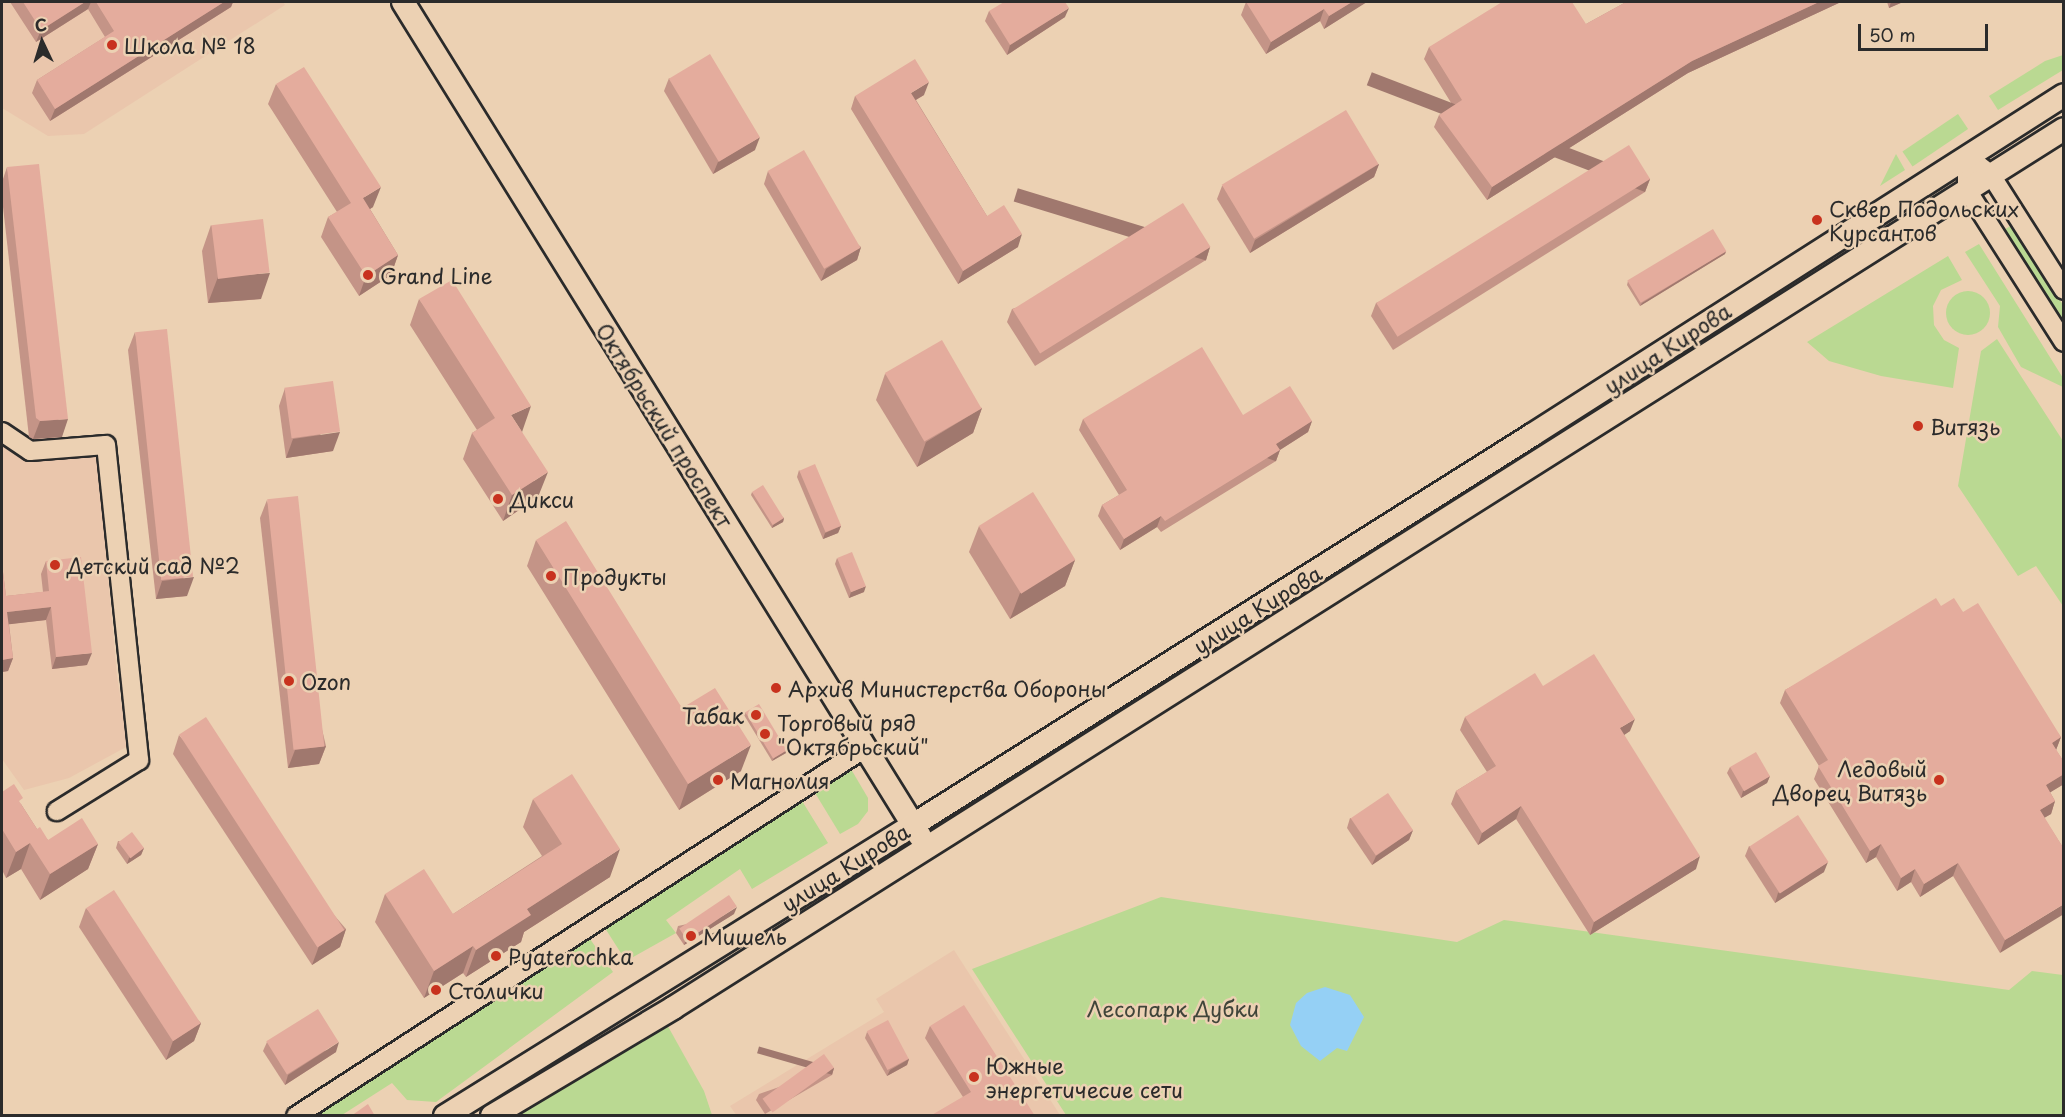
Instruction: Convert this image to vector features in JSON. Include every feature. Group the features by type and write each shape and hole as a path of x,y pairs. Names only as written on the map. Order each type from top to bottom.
{"main road":[{"name":"Октябрьский проспект","path":"403,2 927,848"},
{"name":"улица Кирова","path":"446,1116 1533,435 2064,95"},
{"name":"улица Кирова","path":"492,1116 673,1008 2064,129"}],"street":[{"path":"1966,156 1991,175 2064,290"},
{"path":"1966,156 1967,190 2064,342"},
{"path":"2,432 30,451 85,439 106,445 139,760 57,811"},
{"path":"296,1116 865,748"}],"shaded area":[{"name":"Школа № 18","path":"2,2 283,2 285,5 84,134 48,136 2,108"},
{"name":"Детский сад №2","path":"2,436 29,454 97,449 117,676 128,746 69,778 24,790 2,759"},
{"path":"954,950 1060,1115 737,1116 730,1106 884,1012 876,999"}],"green space":[{"path":"2063,55 2063,70 1998,110 1989,96 2045,61"},
{"path":"1958,114 1968,129 1913,166 1902,151"},
{"path":"1896,154 1905,170 1880,186"},
{"path":"2012,225 2063,305 2063,324 2004,230"},
{"path":"1979,244 2063,378 2063,387 2021,367 1998,327 2000,306 1965,252"},
{"path":"1948,256 1962,280 1941,290 1933,306 1934,325 1944,340 1959,348 1953,388 1881,376 1829,361 1807,342"},
{"path":"1968,291 1977,292 1984,297 1989,304 1989,322 1984,329 1977,334 1968,335 1959,334 1952,329 1947,322 1946,313 1947,304 1952,297 1959,292"},
{"path":"1997,339 2063,441 2063,606 2036,566 2018,576 1958,486 1981,351"},
{"path":"848,764 868,798 868,811 858,824 840,834 812,788"},
{"path":"799,796 828,843 752,889 740,869 666,920 676,933 626,961 603,925"},
{"name":"Лесопарк Дубки","path":"1161,897 1457,942 1504,920 2009,990 2032,971 2063,975 2063,1115 1066,1115 972,969"},
{"path":"588,936 613,972 436,1102 407,1100 392,1083 342,1115 307,1116"},
{"path":"665,1021 704,1091 712,1115 513,1116"}],"water":[{"path":"1325,987 1350,995 1364,1017 1347,1051 1337,1048 1320,1061 1301,1046 1290,1025 1296,1003 1307,993"}],"building":[{"path":"23,2 85,2 41,30"},
{"path":"96,2 224,2 55,109 37,80 114,31"},
{"path":"1004,2 1065,2 1069,8 1010,45 989,11"},
{"path":"1246,2 1352,2 1329,16 1324,9 1271,42"},
{"path":"1502,2 1572,2 1586,24 1626,2 1819,2 1692,61 1492,187 1439,115 1462,100 1429,47"},
{"path":"710,54 760,137 719,162 669,79"},
{"path":"915,59 929,82 911,93 987,216 1004,205 1022,234 963,271 855,96"},
{"path":"304,67 381,187 363,198 398,255 366,276 328,217 351,203 276,84"},
{"path":"1346,110 1378,164 1254,239 1222,185"},
{"path":"1629,145 1650,179 1397,337 1376,303"},
{"path":"804,150 860,248 824,269 768,171"},
{"path":"39,164 68,419 40,421 36,418 7,167"},
{"path":"1183,203 1211,247 1040,354 1013,310"},
{"path":"263,219 270,273 218,279 211,225"},
{"path":"1713,229 1726,251 1641,303 1627,281"},
{"path":"452,280 531,406 511,415 548,472 512,495 472,433 495,418 419,299"},
{"path":"167,329 193,577 161,580 135,332"},
{"path":"942,340 982,408 924,441 885,373"},
{"path":"1202,347 1243,415 1290,386 1312,421 1276,444 1280,450 1165,521 1161,516 1124,539 1102,505 1127,490 1083,419"},
{"path":"333,381 340,432 292,438 284,388"},
{"path":"815,464 841,526 826,532 799,471"},
{"path":"763,485 784,518 773,525 752,492"},
{"path":"1033,492 1075,560 1021,594 979,526"},
{"path":"298,496 324,747 294,750 267,499"},
{"path":"566,521 682,708 715,688 751,745 688,784 536,540"},
{"path":"852,552 866,586 851,592 837,558"},
{"path":"81,557 92,653 56,657 51,607 7,612 13,658 2,660 2,564 6,596 49,591 46,561"},
{"name":"Ледовый Дворец Витязь","path":"1936,598 1941,606 1954,598 1963,612 1978,603 2061,737 2052,743 2064,762 2064,774 2046,785 2055,801 2040,810 2064,849 2064,904 2005,940 1958,863 1924,884 1915,869 1901,878 1881,844 1870,851 1818,766 1828,760 1785,690"},
{"path":"1594,654 1635,719 1620,728 1700,856 1594,922 1521,806 1482,833 1456,791 1496,766 1465,717 1535,673 1543,686"},
{"name":"Торговый ряд \"Октябрьский\"","path":"759,704 787,750 773,759 745,712"},
{"path":"206,717 344,930 318,947 179,734"},
{"path":"1756,752 1770,776 1744,791 1730,767"},
{"path":"572,774 620,849 527,909 531,915 476,950 473,946 434,971 385,894 424,869 453,914 562,844 533,799"},
{"path":"14,784 23,798 19,801 37,829 40,827 48,840 82,818 98,844 50,874 30,843 16,852 2,829 2,792"},
{"path":"1388,793 1413,830 1376,855 1351,818"},
{"path":"1798,815 1828,862 1780,894 1749,847"},
{"path":"132,832 144,848 130,858 118,842"},
{"path":"114,890 201,1023 173,1041 86,908"},
{"path":"729,895 737,907 687,940 679,929"},
{"name":"Южные энергетичесие сети","path":"964,1005 1035,1116 930,1116 971,1092 930,1026"},
{"path":"318,1009 339,1042 287,1074 266,1041"},
{"path":"888,1020 909,1059 887,1070 867,1031"},
{"path":"824,1054 834,1068 773,1112 763,1099"},
{"path":"368,1104 375,1116 351,1116"}],"place":[{"name":"Школа № 18","path":"112,45"},
{"name":"Сквер Подольских Курсантов","path":"1817,220"},
{"name":"Grand Line","path":"368,275"},
{"name":"Витязь","path":"1918,426"},
{"name":"Дикси","path":"498,499"},
{"name":"Детский сад №2","path":"55,565"},
{"name":"Продукты","path":"551,576"},
{"name":"Ozon","path":"289,681"},
{"name":"Архив Министерства Обороны","path":"776,688"},
{"name":"Табак","path":"756,715"},
{"name":"Торговый ряд \"Октябрьский\"","path":"765,734"},
{"name":"Магнолия","path":"718,780"},
{"name":"Ледовый Дворец Витязь","path":"1939,780"},
{"name":"Мишель","path":"691,936"},
{"name":"Pyaterochka","path":"496,956"},
{"name":"Столички","path":"436,990"},
{"name":"Южные энергетичесие сети","path":"974,1077"}]}
